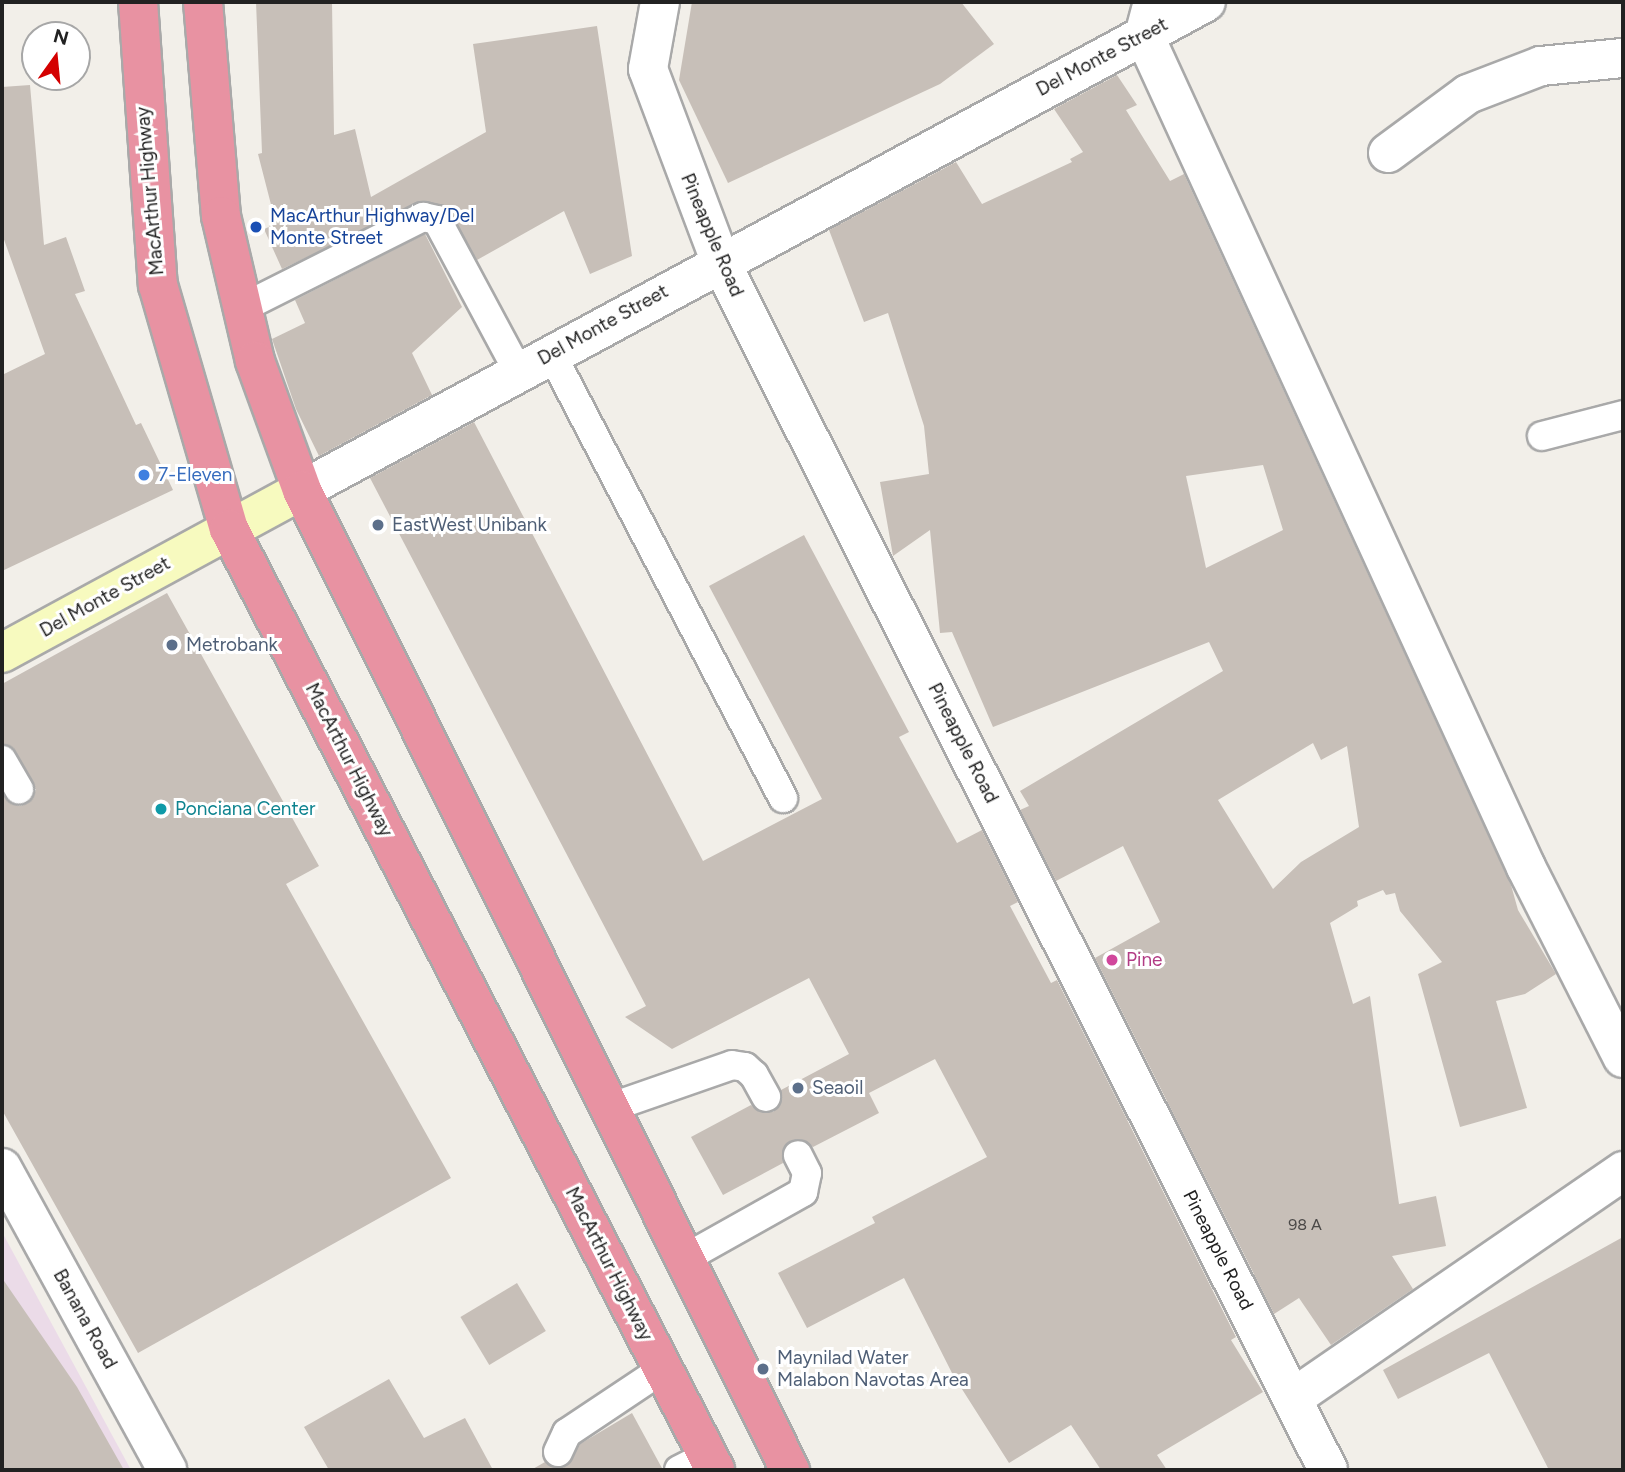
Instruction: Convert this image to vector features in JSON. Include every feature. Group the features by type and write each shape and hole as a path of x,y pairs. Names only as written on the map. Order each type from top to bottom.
{"highway":[{"name":"MacArthur Highway","path":"138,2 158,285 229,529 663,1369 700,1465"},
{"path":"203,2 221,216 255,360 302,490 606,1109 790,1470"}],"street":[{"name":"Pineapple Road","path":"660,2 648,69 720,261 1328,1470"},
{"name":"Del Monte Street","path":"2,653 720,261 1148,18 1206,2"},
{"path":"1148,18 1526,867 1623,1058"},
{"path":"1388,153 1468,94 1541,66 1623,58"},
{"name":"Banana Road","path":"2,1168 167,1470"},
{"path":"1293,1398 1623,1171"}],"lane":[{"path":"242,308 423,217 437,220 518,371"},
{"path":"551,353 783,798"},
{"path":"1542,436 1623,415"},
{"path":"2,760 19,789"},
{"path":"606,1109 732,1065 745,1067 754,1075 766,1097"},
{"path":"682,1260 803,1192 807,1173 798,1155"},
{"path":"558,1452 567,1433 663,1369"}],"shaded area":[{"path":"2,1232 131,1470 2,1470"}],"building":[{"path":"256,2 332,2 334,135 355,129 371,197 486,132 473,44 597,26 632,256 590,274 564,211 477,260 447,207 426,201 282,269 264,229 276,224 258,154 262,153"},
{"path":"692,2 961,2 994,44 940,84 728,183 679,80"},
{"path":"1117,75 1137,105 1126,110 1170,181 1184,174 1511,885 1518,910 1556,974 1525,994 1496,1001 1527,1108 1460,1127 1418,974 1442,962 1400,911 1395,893 1386,895 1383,890 1357,901 1358,906 1330,923 1353,1004 1370,996 1399,1204 1436,1196 1446,1246 1392,1256 1413,1289 1331,1345 1299,1298 1274,1314 1095,958 1160,922 1123,846 1056,881 1020,810 1029,806 1020,791 1223,671 1209,642 993,727 952,632 940,633 930,530 893,556 880,482 929,474 924,426 888,313 864,322 829,230 956,162 982,204 1072,162 1070,159 1083,152 1054,109","holes":["1263,465 1283,530 1206,568 1186,476","1313,743 1321,760 1347,746 1359,827 1301,862 1273,889 1218,800"]},
{"path":"21,86 21,91 31,91 44,245 66,237 85,291 75,294 136,425 141,423 173,490 2,571 2,375 45,354 2,234 2,87"},
{"path":"425,234 462,307 412,353 432,395 319,456 296,409 272,339 305,323 295,300"},
{"path":"474,422 703,861 822,799 709,586 804,535 909,732 899,737 957,843 982,830 1018,902 1010,906 1051,983 1057,980 1236,1337 1231,1340 1263,1392 1157,1455 1167,1470 1101,1470 1071,1425 1009,1463 953,1375 904,1278 807,1328 778,1273 875,1223 872,1217 987,1157 935,1059 869,1093 879,1113 813,1147 800,1139 790,1141 782,1153 783,1163 723,1195 691,1137 751,1105 758,1111 773,1112 780,1105 781,1090 849,1054 809,978 672,1049 625,1017 646,1006 370,478"},
{"path":"167,593 319,866 286,884 451,1178 138,1353 2,1110 2,792 10,803 20,806 28,803 36,790 16,752 2,743 2,684"},
{"path":"1623,1237 1623,1470 1549,1470 1489,1353 1398,1399 1383,1370"},
{"path":"2,1278 77,1387 124,1470 2,1470"},
{"path":"517,1283 546,1331 489,1365 460,1317"},
{"path":"389,1379 424,1438 465,1418 493,1470 329,1470 304,1427"},
{"path":"632,1413 663,1470 531,1470 545,1462 559,1469 567,1466 580,1444"}],"place":[{"name":"MacArthur Highway/Del Monte Street","path":"256,227"},
{"name":"7-Eleven","path":"144,475"},
{"name":"EastWest Unibank","path":"378,525"},
{"name":"Metrobank","path":"172,645"},
{"name":"Ponciana Center","path":"161,809"},
{"name":"Pine","path":"1112,960"},
{"name":"Seaoil","path":"798,1088"},
{"name":"Maynilad Water Malabon Navotas Area","path":"763,1369"}]}
